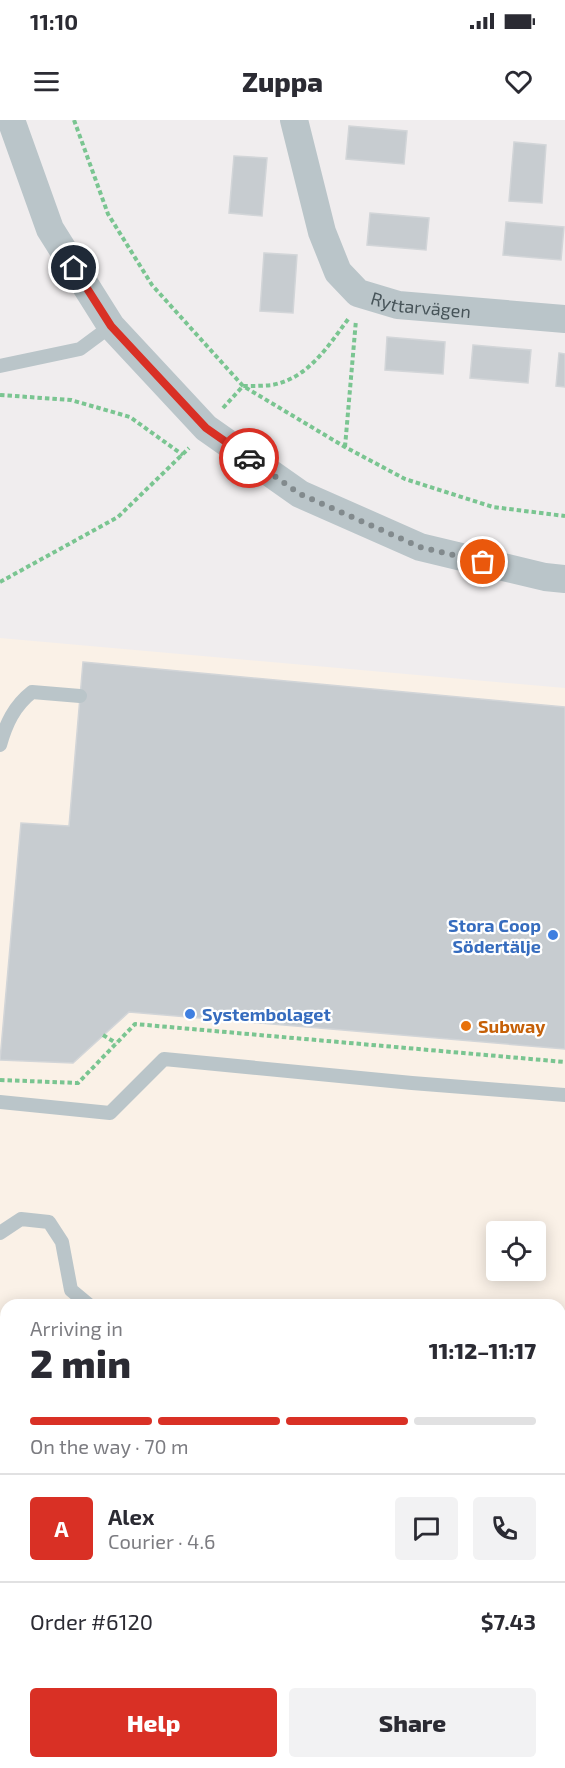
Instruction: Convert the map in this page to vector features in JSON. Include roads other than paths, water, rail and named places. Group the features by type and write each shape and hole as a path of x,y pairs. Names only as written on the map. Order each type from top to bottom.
{"street":[{"path":"11,120 50,229 111,326 206,428 300,494 420,547 545,577 565,579"},
{"name":"Ryttarvägen","path":"294,120 322,232 338,272 357,300 565,319"}],"lane":[{"path":"0,366 80,349 111,326"},
{"path":"0,745 8,721 23,698 32,692 80,696"},
{"path":"0,1102 110,1113 164,1059 565,1095"},
{"path":"0,1233 21,1219 49,1222 62,1242 71,1290 82,1299"}],"place":[{"name":"Stora Coop Södertälje","path":"553,935"},
{"name":"Systembolaget","path":"190,1014"},
{"name":"Subway","path":"466,1026"}]}
